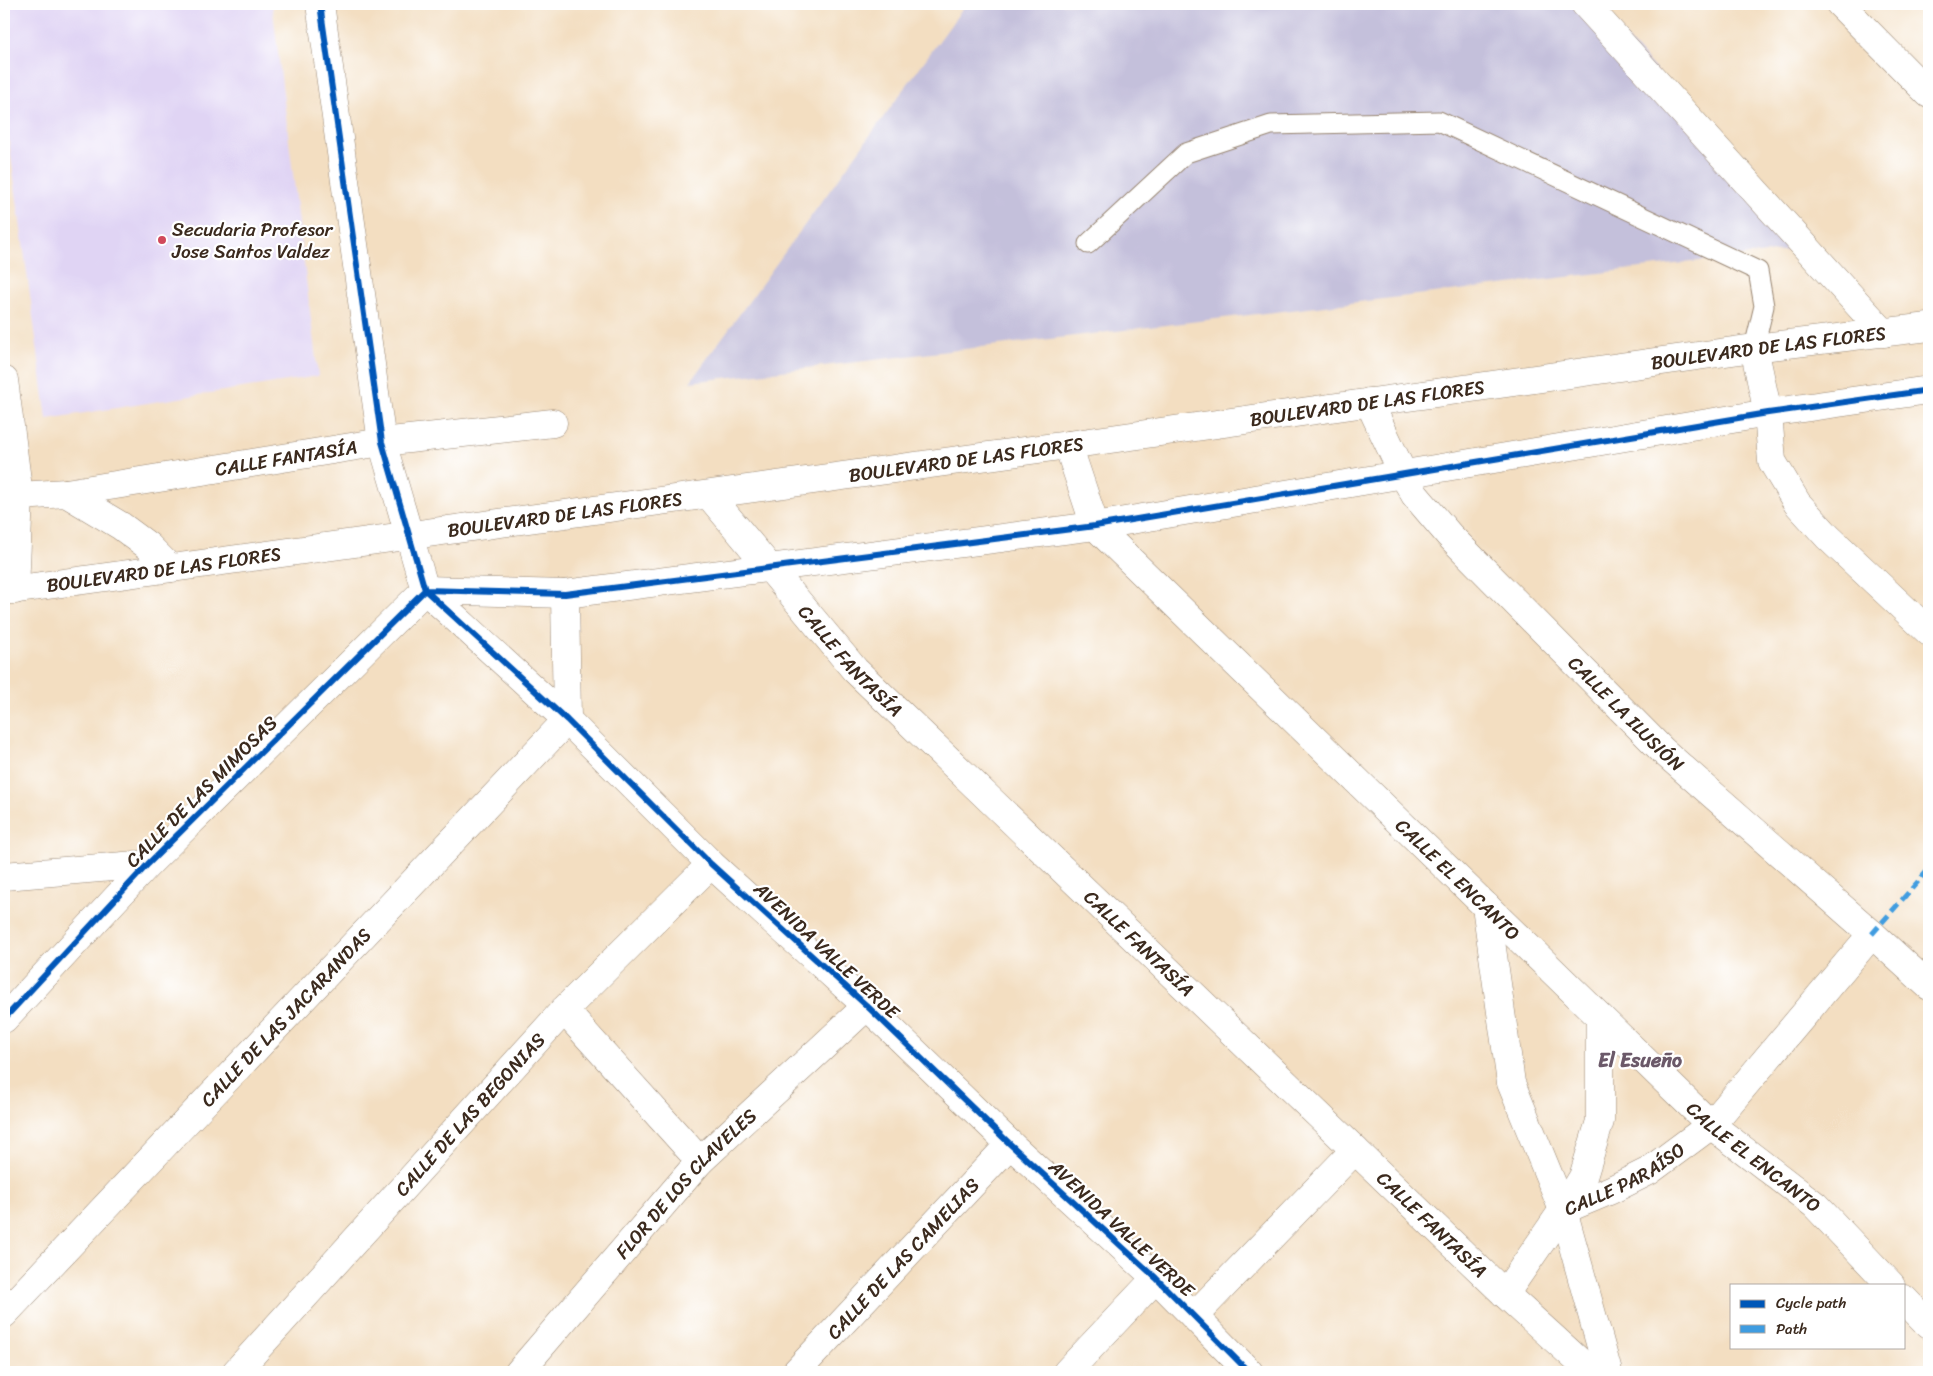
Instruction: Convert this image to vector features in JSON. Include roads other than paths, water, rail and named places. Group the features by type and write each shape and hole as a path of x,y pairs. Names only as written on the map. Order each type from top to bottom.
{"street":[{"path":"320,4 382,442 424,590 565,594 1095,526 1768,412 1929,390"},
{"path":"1585,4 1884,333"},
{"path":"1840,4 1929,94"},
{"name":"BOULEVARD DE LAS FLORES","path":"10,590 708,495 1754,348 1929,327"},
{"path":"1754,348 1768,412 1772,461 1796,503 1828,537 1929,632"},
{"path":"4,380 18,496 10,590"},
{"name":"CALLE LA ILUSIÓN","path":"1369,402 1415,495 1449,536 1663,751 1929,986"},
{"name":"CALLE FANTASÍA","path":"18,496 66,493 382,442 553,423"},
{"name":"CALLE EL ENCANTO","path":"1068,445 1095,526 1711,1125 1815,1205 1890,1284"},
{"path":"66,493 120,526 148,546 170,568"},
{"name":"CALLE FANTASÍA","path":"708,495 855,670 1505,1294 1591,1372"},
{"name":"AVENIDA VALLE VERDE","path":"424,590 567,720 711,864 867,1006 1010,1144 1156,1278 1249,1372"},
{"name":"CALLE DE LAS MIMOSAS","path":"4,1019 148,864 424,590"},
{"path":"565,594 567,720"},
{"name":"CALLE DE LAS JACARANDAS","path":"4,1314 567,720"},
{"path":"4,876 148,864"},
{"name":"CALLE DE LAS BEGONIAS","path":"236,1372 564,1010 711,864"},
{"path":"1486,906 1510,1082 1563,1210 1608,1372"},
{"name":"CALLE PARAÍSO","path":"1505,1294 1563,1210 1611,1190 1649,1171 1711,1125 1872,934"},
{"name":"FLOR DE LOS CLAVELES","path":"521,1371 700,1161 867,1006"},
{"path":"564,1010 700,1161"},
{"path":"1563,1210 1583,1177 1600,1121 1600,1017"},
{"name":"CALLE DE LAS CAMELIAS","path":"796,1372 1010,1144"},
{"path":"1194,1316 1355,1150"},
{"path":"1067,1372 1156,1278"},
{"path":"1906,1301 1929,1325"}],"lane":[{"path":"1088,244 1186,153 1271,125 1440,121 1758,271 1764,306 1754,348"}],"place":[{"name":"Secudaria Profesor Jose Santos Valdez","path":"162,240"}],"district":[{"name":"El Esueño","path":"1640,1060"}]}
